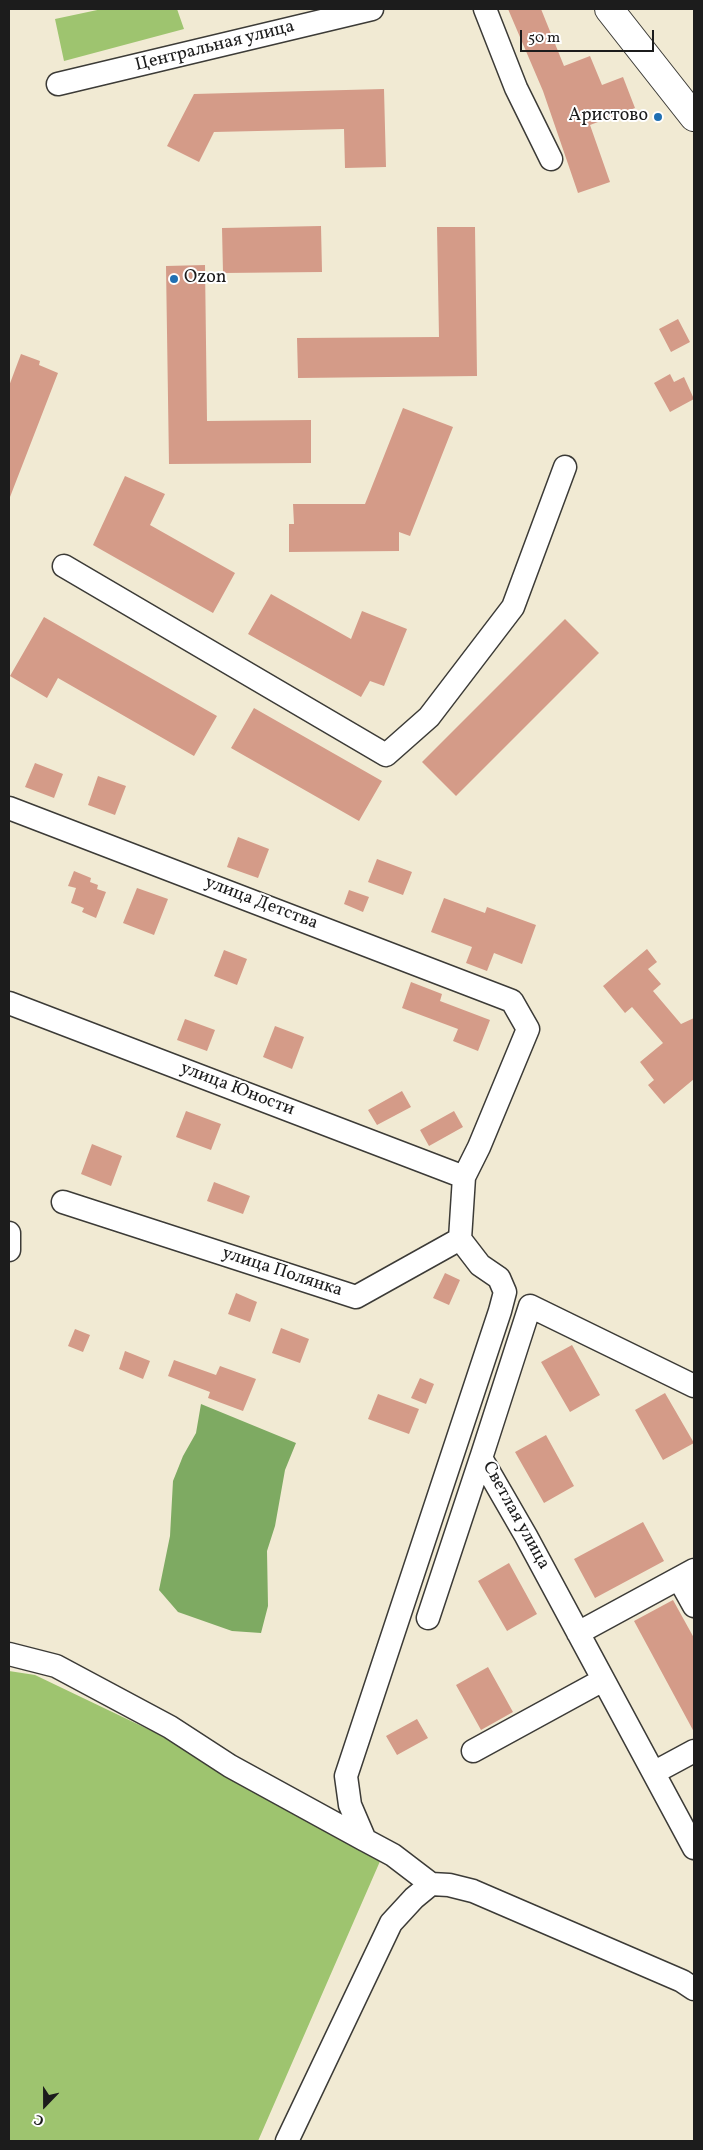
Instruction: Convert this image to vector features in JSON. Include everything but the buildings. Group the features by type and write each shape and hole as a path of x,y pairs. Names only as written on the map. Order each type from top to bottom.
{"main road":[{"path":"609,9 694,117"}],"street":[{"name":"Центральная улица","path":"58,84 372,9"},
{"path":"485,9 516,88 550,160"},
{"path":"64,566 386,755 429,718 514,607 564,467"},
{"name":"улица Детства","path":"9,808 512,1001 528,1029 479,1147 464,1177"},
{"name":"улица Юности","path":"9,1003 464,1177"},
{"path":"365,1840 350,1805 346,1776 500,1311 504,1292 499,1278 480,1265 460,1239 464,1177"},
{"name":"улица Полянка","path":"63,1202 356,1296 460,1239"},
{"path":"9,1232 9,1250"},
{"name":"Светлая улица","path":"694,1386 530,1306 481,1458 526,1536 603,1680 655,1772 694,1848"},
{"path":"428,1618 481,1458"},
{"path":"578,1633 686,1574 694,1606"},
{"path":"9,1654 56,1666 170,1727 230,1766 393,1855 431,1884 449,1885 473,1891 682,1981 694,1989"},
{"path":"473,1750 603,1680"},
{"path":"655,1772 694,1751"},
{"path":"287,2141 391,1923 414,1898 431,1884"}],"green space":[{"path":"102,9 177,9 184,29 64,61 55,19"},
{"path":"201,1404 296,1443 285,1470 275,1526 267,1551 268,1606 261,1633 232,1631 178,1612 159,1590 170,1536 173,1481 183,1456 196,1433"},
{"path":"9,1671 35,1675 154,1732 381,1859 258,2141 9,2141"}],"place":[{"name":"Аристово","path":"658,117"},
{"name":"Ozon","path":"174,279"}]}
